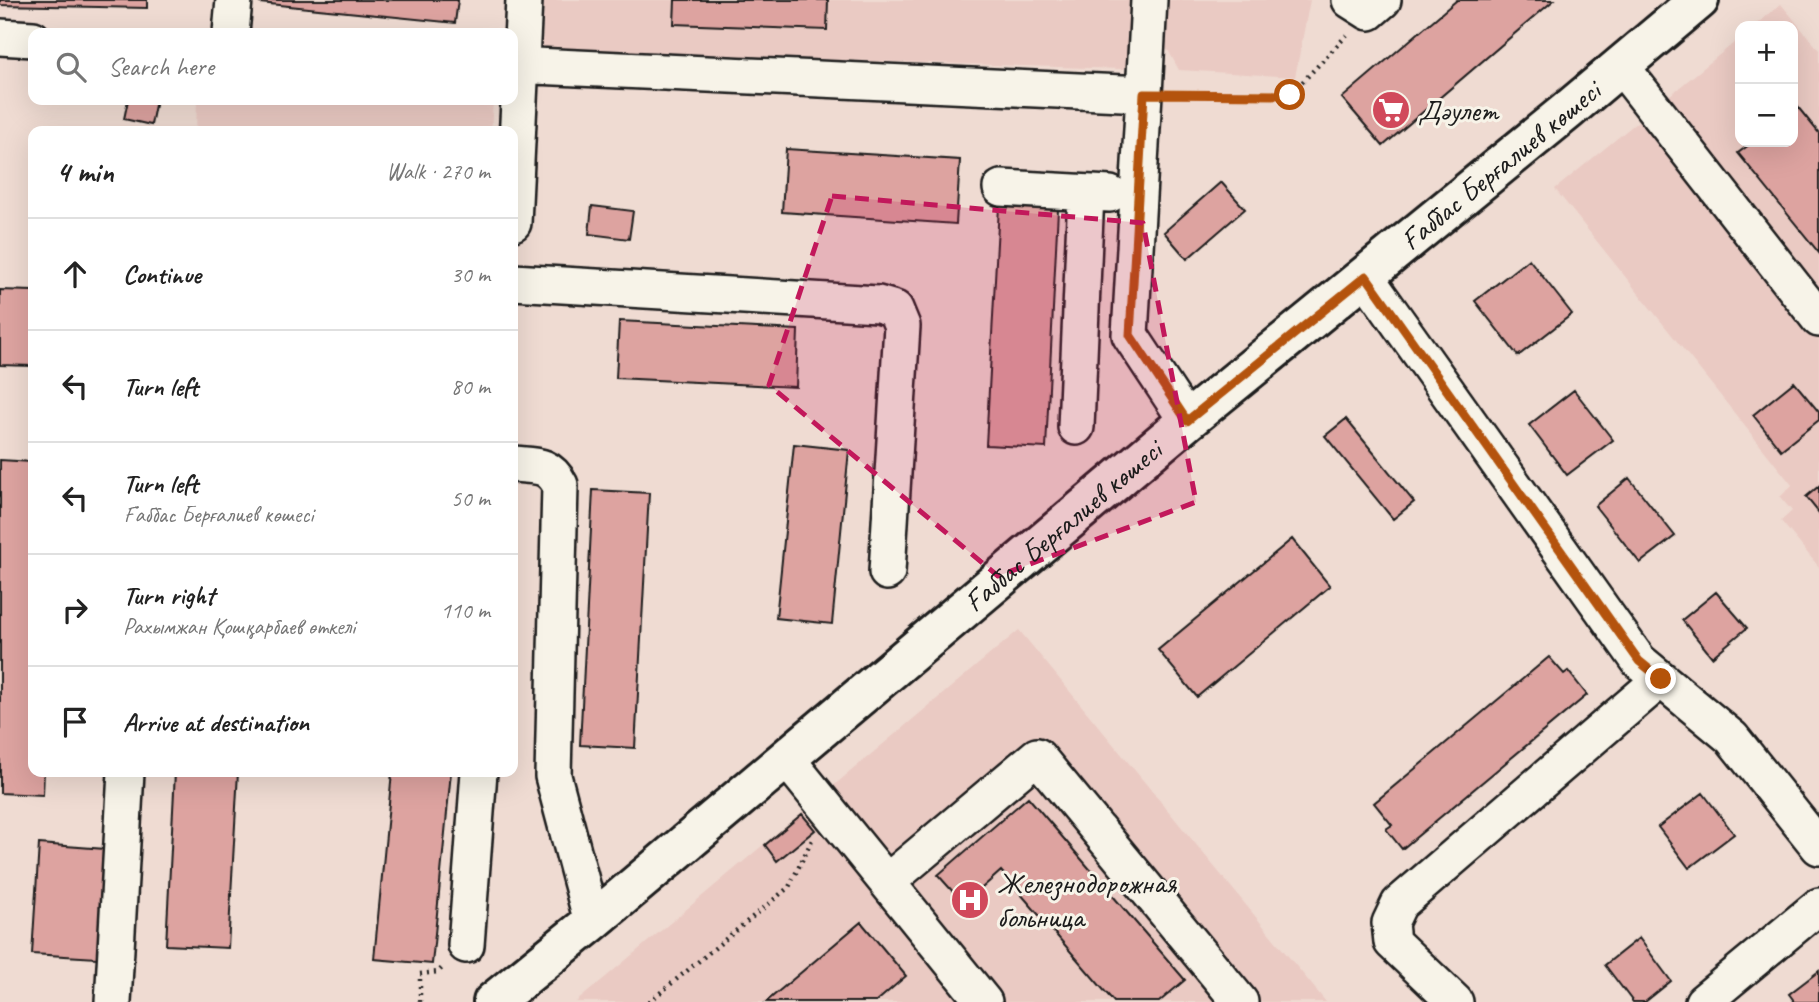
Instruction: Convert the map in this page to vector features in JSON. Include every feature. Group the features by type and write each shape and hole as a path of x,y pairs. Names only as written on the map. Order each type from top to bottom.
{"main road":[{"name":"Ғаббас Берғалиев көшесі","path":"492,1002 592,922 1187,421 1699,0"}],"street":[{"path":"232,28 234,0"},
{"path":"518,57 524,0"},
{"path":"1149,0 1130,335 1187,421"},
{"path":"0,37 28,39"},
{"path":"518,66 1144,94"},
{"path":"1621,66 1819,319"},
{"path":"515,126 516,105"},
{"path":"1001,188 1138,196"},
{"path":"1076,427 1086,193"},
{"path":"1366,276 1639,661 1732,738 1819,848"},
{"path":"518,282 878,304 895,309 902,327 887,572"},
{"path":"518,464 543,467 554,473 560,485 553,776 592,922"},
{"path":"1455,1002 1392,942 1390,923 1399,904 1661,679"},
{"path":"887,882 1037,756 1240,1002"},
{"path":"786,758 984,1002"},
{"path":"113,1002 127,777"},
{"path":"466,945 479,777"},
{"path":"1703,1002 1819,906"}],"path":[{"path":"1144,94 1290,95 1367,4"},
{"path":"649,1002 789,887 827,808"},
{"path":"420,1002 421,974 438,972"}],"highlighted area":[{"path":"832,196 1143,223 1196,502 998,576 769,385"}],"shaded area":[{"path":"544,0 1310,0 1295,77 1179,70 1168,50 1143,48 1123,69 542,51"},
{"path":"1781,4 1795,21 1760,21"},
{"path":"1798,25 1819,50 1819,567 1781,521 1792,511 1780,497 1792,485 1555,189 1735,42 1735,147 1798,147"},
{"path":"197,105 493,105 491,126 196,126"},
{"name":"Железнодорожная больница","path":"1019,630 1326,1002 576,1002"}],"building":[{"path":"0,0 147,0 147,8 0,5"},
{"path":"260,0 458,0 455,23 260,3"},
{"path":"675,0 828,0 827,30 674,24"},
{"path":"1457,0 1554,0 1383,146 1342,98"},
{"path":"127,105 155,105 151,125 124,119"},
{"path":"1798,107 1819,133 1819,253 1738,153 1746,147 1798,147"},
{"path":"786,149 960,160 956,224 782,212"},
{"path":"1221,182 1245,209 1187,259 1164,232"},
{"path":"592,206 633,211 629,239 589,234"},
{"path":"999,206 1058,209 1046,448 986,445"},
{"path":"1529,259 1572,314 1518,356 1475,301"},
{"path":"0,290 28,291 28,366 0,365"},
{"path":"619,321 798,330 796,387 616,378"},
{"path":"1794,382 1819,412 1819,420 1781,450 1753,415"},
{"path":"1574,390 1613,440 1567,475 1529,425"},
{"path":"1346,419 1414,502 1393,519 1325,436"},
{"path":"794,444 849,450 832,624 776,618"},
{"path":"0,460 28,462 28,777 44,777 43,795 0,793"},
{"path":"1629,478 1675,536 1640,563 1595,506"},
{"path":"1819,486 1819,513 1806,497"},
{"path":"593,490 649,493 635,748 580,745"},
{"path":"1292,539 1330,586 1197,697 1158,650"},
{"path":"1716,592 1747,628 1712,657 1682,620"},
{"path":"1549,657 1564,674 1568,671 1587,695 1402,849 1386,829 1392,825 1374,803"},
{"path":"175,777 238,777 228,948 166,945"},
{"path":"392,777 451,777 432,964 374,959"},
{"path":"1703,793 1734,834 1689,868 1658,827"},
{"path":"1028,797 1185,980 1159,1002 1114,1002 1001,871 964,904 938,875"},
{"path":"802,814 815,830 777,861 765,845"},
{"path":"39,844 105,849 97,958 32,954"},
{"path":"861,922 906,976 876,1002 766,1002"},
{"path":"1639,938 1671,981 1645,1002 1633,1002 1605,965"},
{"path":"1819,971 1819,1002 1795,1002 1789,994"}],"place":[{"name":"Дәулет","path":"1391,110"},
{"name":"Железнодорожная больница","path":"970,900"}],"route":[{"path":"1290,95 1144,94 1130,335 1187,421 1366,276 1639,661 1661,679"}]}
